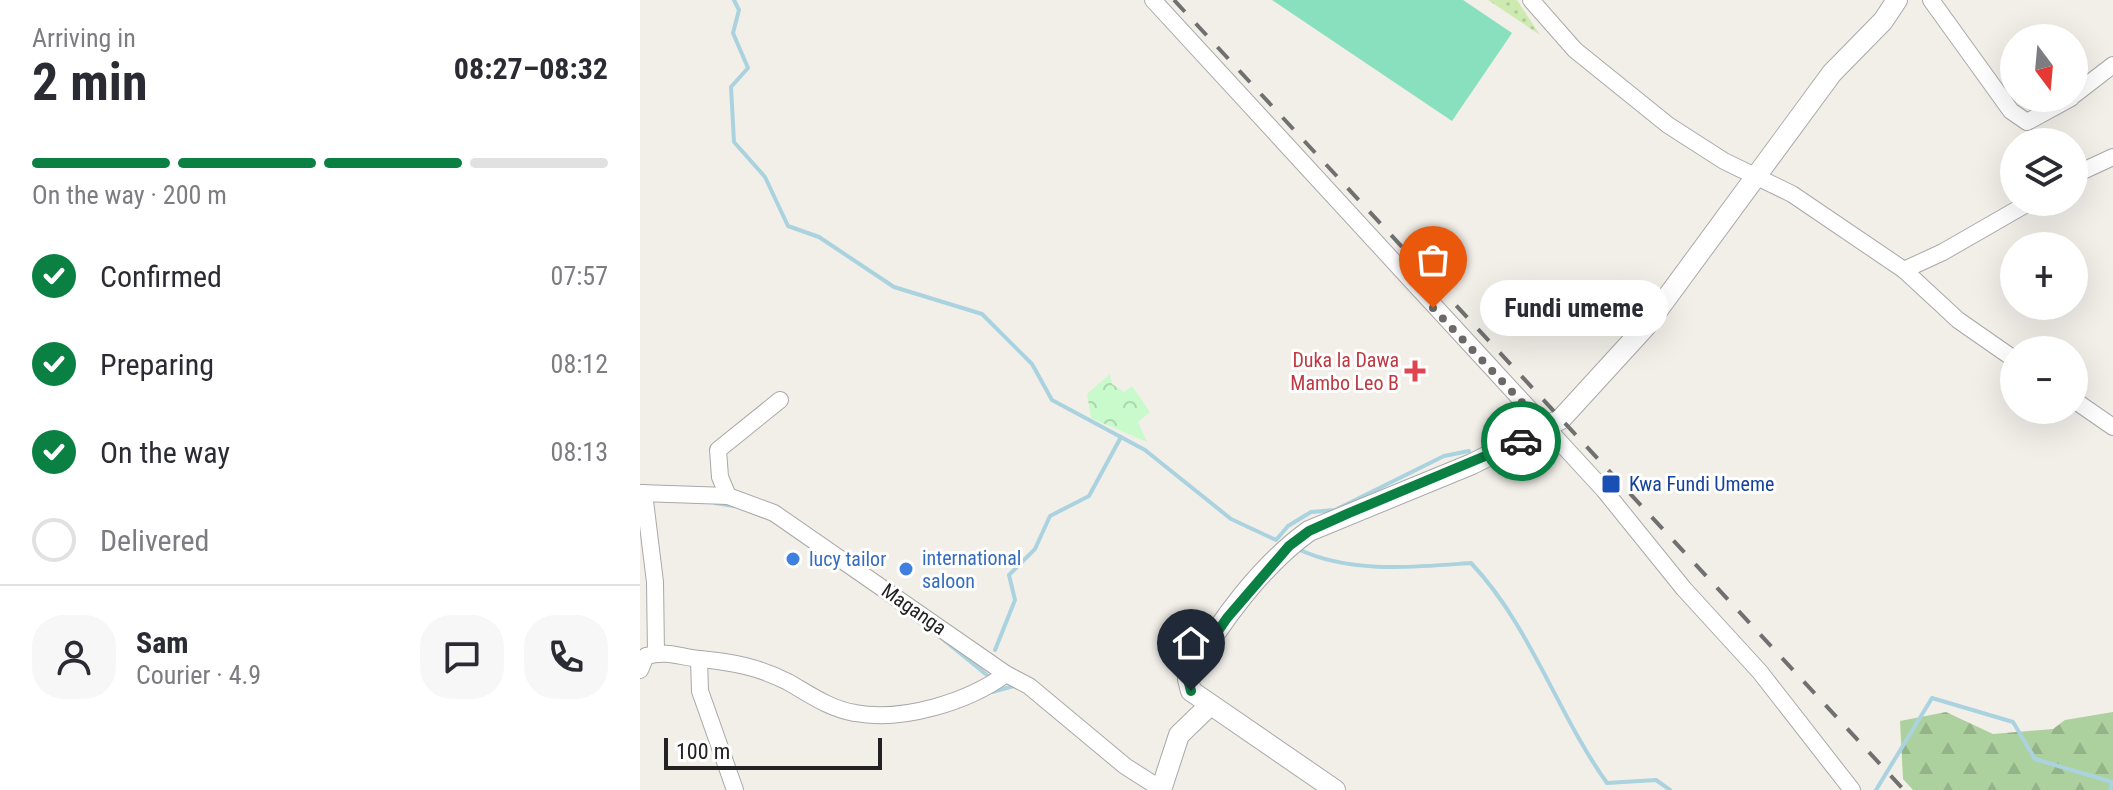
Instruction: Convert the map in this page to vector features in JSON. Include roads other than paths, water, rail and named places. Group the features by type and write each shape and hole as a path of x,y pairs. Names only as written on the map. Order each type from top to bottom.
{"street":[{"path":"1153,0 1604,490 1684,589 1760,672 1852,790"},
{"path":"1531,0 1554,28 1613,83 1706,150 1792,194 1904,270 1958,320 2000,349"},
{"path":"1335,790 1191,691 1188,679 1227,618 1289,546 1309,531 1410,491 1547,429 1594,388 1646,326 1832,73 1859,41 1883,21 1897,0"},
{"path":"1931,0 2000,96"},
{"path":"2088,85 2113,65"},
{"path":"2012,112 2027,122 2050,112"},
{"path":"2088,169 2113,157"},
{"path":"1904,270 1943,252 2006,216"},
{"path":"728,496 720,477 718,450 780,400"},
{"path":"2088,410 2113,427"},
{"path":"642,493 655,582 656,653"},
{"name":"Maganga","path":"642,493 728,496 774,513 1006,674 1029,686 1125,766 1161,790"},
{"path":"640,670 646,656 666,651 699,659 724,659 757,668 829,705 854,713 877,715 963,699 1006,674"},
{"path":"699,659 700,691 735,790"},
{"path":"1161,790 1179,735 1209,706"},
{"path":"1833,764 1835,790"}],"waterway":[{"path":"734,0 739,10 733,33 748,68 731,87 734,142 765,177 788,226 819,237 894,287 982,314 1032,364 1052,400 1145,450 1231,519 1276,540 1288,526 1311,512 1335,510 1444,456 1469,451"},
{"path":"995,650 1015,600 1009,575 1035,549 1050,516 1089,496 1121,437"},
{"path":"715,503 734,506"},
{"path":"1298,549 1339,562 1383,567 1471,563 1492,587 1527,641 1573,728 1607,783 1656,780 1670,790"},
{"path":"933,631 988,676 988,680"},
{"path":"992,692 1014,686"},
{"path":"1876,790 1932,698 2013,722 2035,759 2112,782 2110,790"}],"railway":[{"path":"1174,0 1904,790"}],"place":[{"name":"Fundi umeme","path":"1433,308"},
{"name":"Duka la Dawa Mambo Leo B","path":"1415,371"},
{"name":"Kwa Fundi Umeme","path":"1611,484"},
{"name":"lucy tailor","path":"793,559"},
{"name":"international saloon","path":"906,569"}]}
